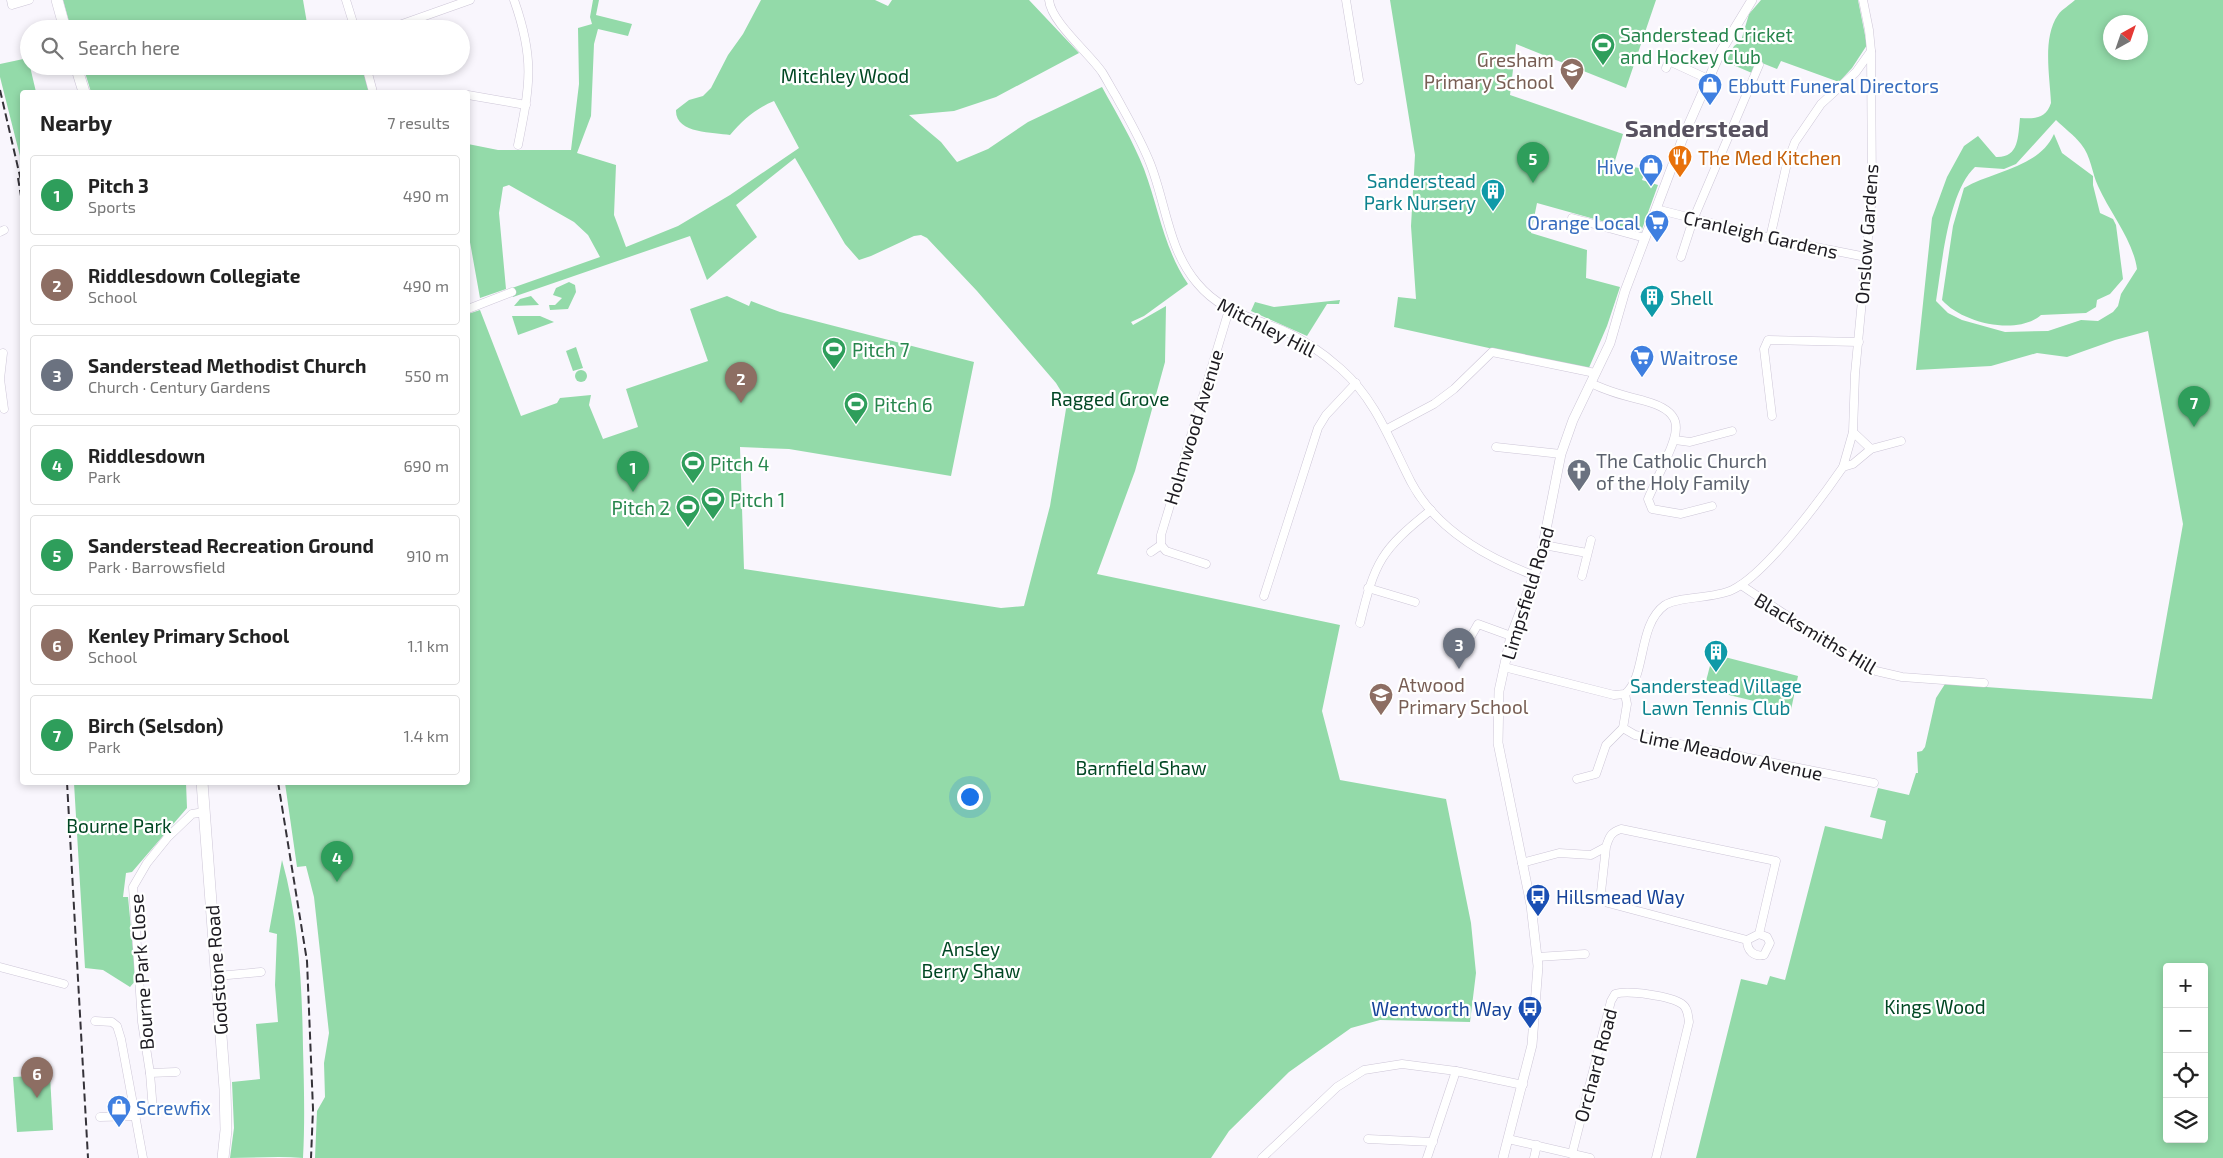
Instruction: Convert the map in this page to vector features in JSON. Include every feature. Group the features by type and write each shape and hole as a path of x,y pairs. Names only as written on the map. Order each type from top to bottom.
{"highway":[{"path":"57,0 63,20"},
{"path":"79,75 83,90"},
{"name":"Godstone Road","path":"202,785 218,976 226,1122 223,1158"}],"main road":[{"name":"Limpsfield Road","path":"1503,1158 1532,1045 1537,957 1531,905 1498,743 1498,706 1504,667 1511,636 1544,545 1562,454 1573,420 1610,343 1625,291 1644,238 1708,79 1730,34 1752,0"}],"street":[{"path":"11,0 12,5 29,0"},
{"path":"346,0 352,20"},
{"path":"413,20 470,0"},
{"path":"514,0 528,43 529,88 518,145"},
{"name":"Mitchley Hill","path":"1049,0 1058,19 1102,72 1133,126 1150,163 1172,237 1184,265 1204,291 1229,310 1284,331 1340,367 1356,383 1387,430 1412,483 1431,510 1448,528 1476,549 1510,566 1534,575"},
{"path":"1346,0 1359,80"},
{"name":"Onslow Gardens","path":"1844,467 1853,432 1872,195 1871,51 1863,0"},
{"path":"1770,238 1787,162 1796,142 1821,104 1856,72 1871,51"},
{"path":"1669,61 1708,79"},
{"path":"1681,257 1693,220 1759,65"},
{"path":"1856,72 1872,80"},
{"path":"368,75 372,90"},
{"path":"470,95 526,105"},
{"name":"Cranleigh Gardens","path":"1656,209 1693,220 1770,238 1866,257"},
{"path":"1572,218 1644,238"},
{"path":"470,308 512,292"},
{"name":"Holmwood Avenue","path":"1161,545 1161,535 1229,310"},
{"path":"1772,416 1764,349 1768,340 1859,342"},
{"path":"1387,430 1434,404 1454,389 1475,372 1490,352 1499,352 1596,373"},
{"path":"3,353 0,379 4,409"},
{"path":"1591,382 1620,396 1646,401 1665,408 1672,414 1676,423 1675,440 1648,500 1649,505 1656,512 1675,514 1712,506"},
{"path":"1264,596 1318,428 1326,415 1356,383"},
{"path":"1675,440 1690,442 1732,431"},
{"path":"1853,432 1871,449"},
{"path":"1504,667 1614,695 1626,694 1633,685 1649,627 1666,605 1676,601 1716,595 1741,585 1787,539 1844,467 1852,464 1871,449 1901,441"},
{"path":"1496,447 1562,454"},
{"path":"1360,623 1368,588 1376,566 1387,549 1431,510"},
{"path":"1582,576 1591,540"},
{"path":"1151,552 1161,545 1166,551 1206,564"},
{"path":"1544,545 1587,553"},
{"name":"Blacksmiths Hill","path":"1741,585 1747,591 1795,619 1841,652 1876,671 1902,677 1984,683"},
{"path":"1368,588 1415,602"},
{"path":"1470,638 1478,624 1511,636"},
{"name":"Lime Meadow Avenue","path":"1626,694 1627,704 1623,728 1635,735 1874,783"},
{"path":"1579,770 1580,778 1596,774 1606,745 1623,728"},
{"name":"Bourne Park Close","path":"153,1111 150,1074 142,1022 133,887 147,863 168,837 192,814 204,812"},
{"path":"1747,940 1746,947 1758,956 1764,955 1770,943 1767,937 1759,934 1747,940 1608,903 1601,892 1606,847 1610,836 1614,831 1621,829 1776,862 1759,934"},
{"path":"1522,863 1559,853 1591,856 1606,847"},
{"path":"1591,856 1603,867"},
{"path":"1537,957 1585,954"},
{"path":"0,967 64,984"},
{"path":"218,976 260,972"},
{"name":"Orchard Road","path":"1572,1154 1611,1000 1615,994 1630,991 1678,1002 1686,1009 1689,1022 1656,1158"},
{"path":"95,1021 106,1020 117,1026 144,1158"},
{"path":"1262,1158 1336,1086 1364,1070 1402,1064 1456,1071 1523,1085"},
{"path":"1428,1158 1456,1071"},
{"name":"Bourne Park Close","path":"150,1074 176,1072"},
{"path":"100,1117 136,1116"},
{"path":"1368,1139 1433,1142"},
{"path":"1508,1139 1590,1158"},
{"path":"1534,1158 1538,1145"}],"green space":[{"path":"63,0 303,0 306,20 69,20"},
{"path":"593,0 599,0 596,15 632,24 628,36 598,29 594,44 591,116 577,153 616,165 614,215 626,247 678,226 730,195 799,148 774,101 750,115 730,135 688,128 677,118 676,110 689,100 703,96 711,88 728,55 743,34 761,0 875,0 888,6 892,0 1029,0 1079,53 996,97 954,111 909,115 941,142 957,162 988,149 1028,122 1102,87 1140,159 1167,243 1188,284 1144,316 1131,322 1133,325 1166,306 1165,362 1135,471 1097,574 1340,625 1322,711 1340,780 1446,799 1471,923 1476,973 1470,1022 1380,1020 1351,1028 1289,1072 1229,1131 1211,1158 315,1158 317,1111 325,1097 324,1063 329,1033 314,897 306,866 297,867 285,785 470,785 470,313 480,310 521,416 557,403 560,398 591,395 589,405 603,439 638,427 626,389 708,361 690,309 727,296 749,306 751,301 780,312 974,362 951,476 789,449 740,447 744,569 1001,608 1024,606 1050,506 1066,409 1064,396 1056,383 977,291 927,238 921,235 914,236 859,260 845,244 795,158 736,205 757,237 707,280 690,236 513,297 512,288 600,257 588,235 574,222 509,185 503,187 499,213 506,289 480,298 470,242 470,144 498,150 571,150 579,84 578,28 592,24 590,17"},
{"path":"1390,0 1656,0 1626,88 1516,44 1510,95 1623,134 1614,164 1646,169 1642,180 1658,185 1641,232 1537,203 1531,233 1587,250 1586,278 1620,287 1607,326 1588,370 1394,327 1398,297 1416,299 1411,226 1415,155"},
{"path":"1761,0 1858,0 1867,45 1852,68 1839,82 1781,61 1777,69 1757,61 1752,73 1726,62 1734,46 1741,41 1749,14"},
{"name":"Kings Wood","path":"2075,0 2223,0 2223,1158 1696,1158 1741,979 1767,985 1770,976 1785,980 1825,826 1882,839 1886,821 1870,817 1878,788 1909,795 1916,773 1918,773 1917,752 1922,751 1925,747 1936,698 1945,684 2152,699 2183,524 2148,331 2115,340 2067,357 2037,353 1991,366 1916,370 1932,218 1947,177 1964,146 1978,136 1996,157 2004,156 2009,154 2016,145 2020,118 2039,117 2049,108 2051,103 2048,46 2053,24 2062,11","holes":["2056,120 2078,141 2087,154 2098,186 2126,237 2135,258 2137,269 2121,294 2118,306 2113,312 2098,321 2081,320 2048,331 2005,332 1962,320 1948,313 1936,301 1952,211 1958,193 1966,178 1975,167 2004,169 2016,164"]},
{"path":"20,60 20,75 32,75 36,90 20,90 20,156 0,77 0,64"},
{"path":"86,75 364,75 368,90 90,90"},
{"path":"2054,134 2062,153 2093,176 2093,185 2100,213 2113,219 2116,225 2123,279 2110,294 2097,300 2096,307 2086,313 2041,315 2031,321 2018,325 2004,326 1990,324 1963,315 1942,300 1953,226 1964,188 2026,162 2047,145"},
{"path":"569,282 575,285 576,292 568,309 550,310 549,305 555,305 562,298 553,295 556,288"},
{"path":"531,296 539,305 514,306 520,299"},
{"path":"1340,300 1339,304 1327,304 1307,336 1251,311 1255,302 1274,307"},
{"path":"512,316 540,316 554,322 518,335"},
{"path":"576,347 583,368 573,371 566,351"},
{"path":"581,370 587,376 581,382 575,376"},
{"path":"1713,654 1798,676 1791,710 1704,689"},
{"name":"Bourne Park","path":"74,785 186,785 187,808 132,872 126,873 123,897 128,897 136,980 130,987 103,970 85,968"},
{"path":"282,860 296,930 300,977 303,1024 303,1158 230,1158 234,1128 232,1082 260,1079 256,1024 278,1022 275,985 277,934 269,932"},
{"path":"50,1075 53,1130 17,1132 13,1077"}],"railway":[{"path":"0,90 20,176"},
{"path":"18,178 20,190"},
{"path":"67,785 88,1158"},
{"path":"278,785 307,961 313,1109 311,1158"}],"place":[{"name":"Sanderstead Cricket and Hockey Club","path":"1603,66"},
{"name":"Gresham Primary School","path":"1572,91"},
{"name":"Ebbutt Funeral Directors","path":"1710,106"},
{"name":"The Med Kitchen","path":"1680,178"},
{"name":"Sanderstead Recreation Ground","path":"1533,183"},
{"name":"Hive","path":"1651,187"},
{"name":"Sanderstead Park Nursery","path":"1493,212"},
{"name":"Orange Local","path":"1657,243"},
{"name":"Shell","path":"1652,318"},
{"name":"Pitch 7","path":"834,370"},
{"name":"Waitrose","path":"1642,378"},
{"name":"Riddlesdown Collegiate","path":"741,403"},
{"name":"Pitch 6","path":"856,425"},
{"name":"Birch (Selsdon)","path":"2194,427"},
{"name":"Pitch 4","path":"693,484"},
{"name":"Pitch 3","path":"633,492"},
{"name":"The Catholic Church of the Holy Family","path":"1579,492"},
{"name":"Pitch 1","path":"713,520"},
{"name":"Pitch 2","path":"688,528"},
{"name":"Sanderstead Methodist Church","path":"1459,669"},
{"name":"Sanderstead Village Lawn Tennis Club","path":"1716,673"},
{"name":"Atwood Primary School","path":"1381,716"},
{"name":"Riddlesdown","path":"337,882"},
{"name":"Hillsmead Way","path":"1538,917"},
{"name":"Wentworth Way","path":"1530,1029"},
{"name":"Kenley Primary School","path":"37,1098"},
{"name":"Screwfix","path":"119,1128"}],"district":[{"name":"Sanderstead","path":"1697,127"}],"park label":[{"name":"Mitchley Wood","path":"845,75"},
{"name":"Ragged Grove","path":"1110,398"},
{"name":"Barnfield Shaw","path":"1141,767"},
{"name":"Ansley Berry Shaw","path":"971,959"}]}
